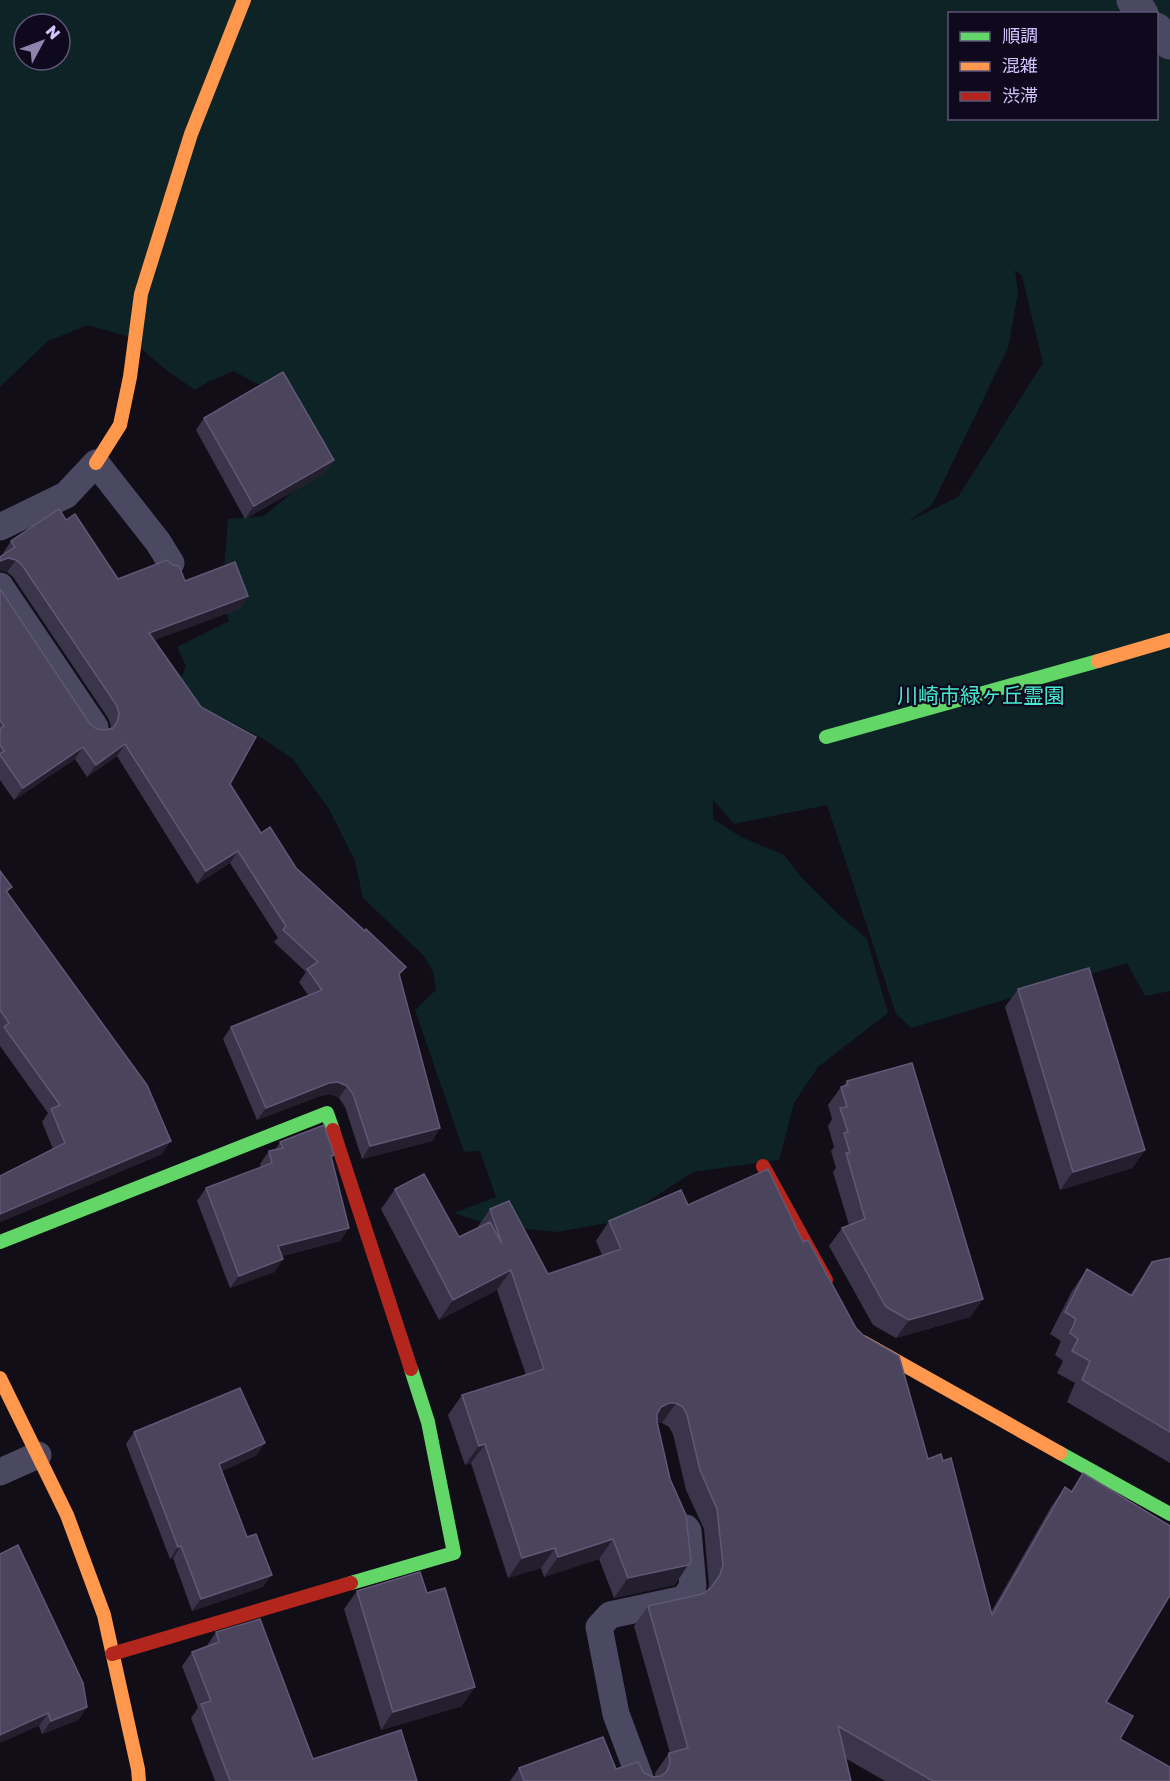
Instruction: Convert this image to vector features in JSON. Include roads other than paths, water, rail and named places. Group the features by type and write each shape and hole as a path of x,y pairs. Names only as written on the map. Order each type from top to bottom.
{"street":[{"path":"96,463 120,425 130,377 141,294 191,134 243,0"},
{"path":"1158,31 1170,43"},
{"path":"826,737 1035,680 1170,640"},
{"path":"0,1242 327,1113 428,1422 454,1553 112,1654"},
{"path":"763,1166 831,1289"},
{"path":"853,1329 859,1339 1170,1514"},
{"path":"0,1378 67,1515 104,1615 139,1781"}],"lane":[{"path":"0,527 66,495 96,463 158,542 171,563"},
{"path":"0,586 95,727"},
{"path":"0,1472 38,1455"},
{"path":"641,1781 616,1714 599,1627 610,1615 684,1599 693,1586 688,1531 675,1504"}],"park label":[{"name":"川崎市緑ヶ丘霊園","path":"981,696"}]}
